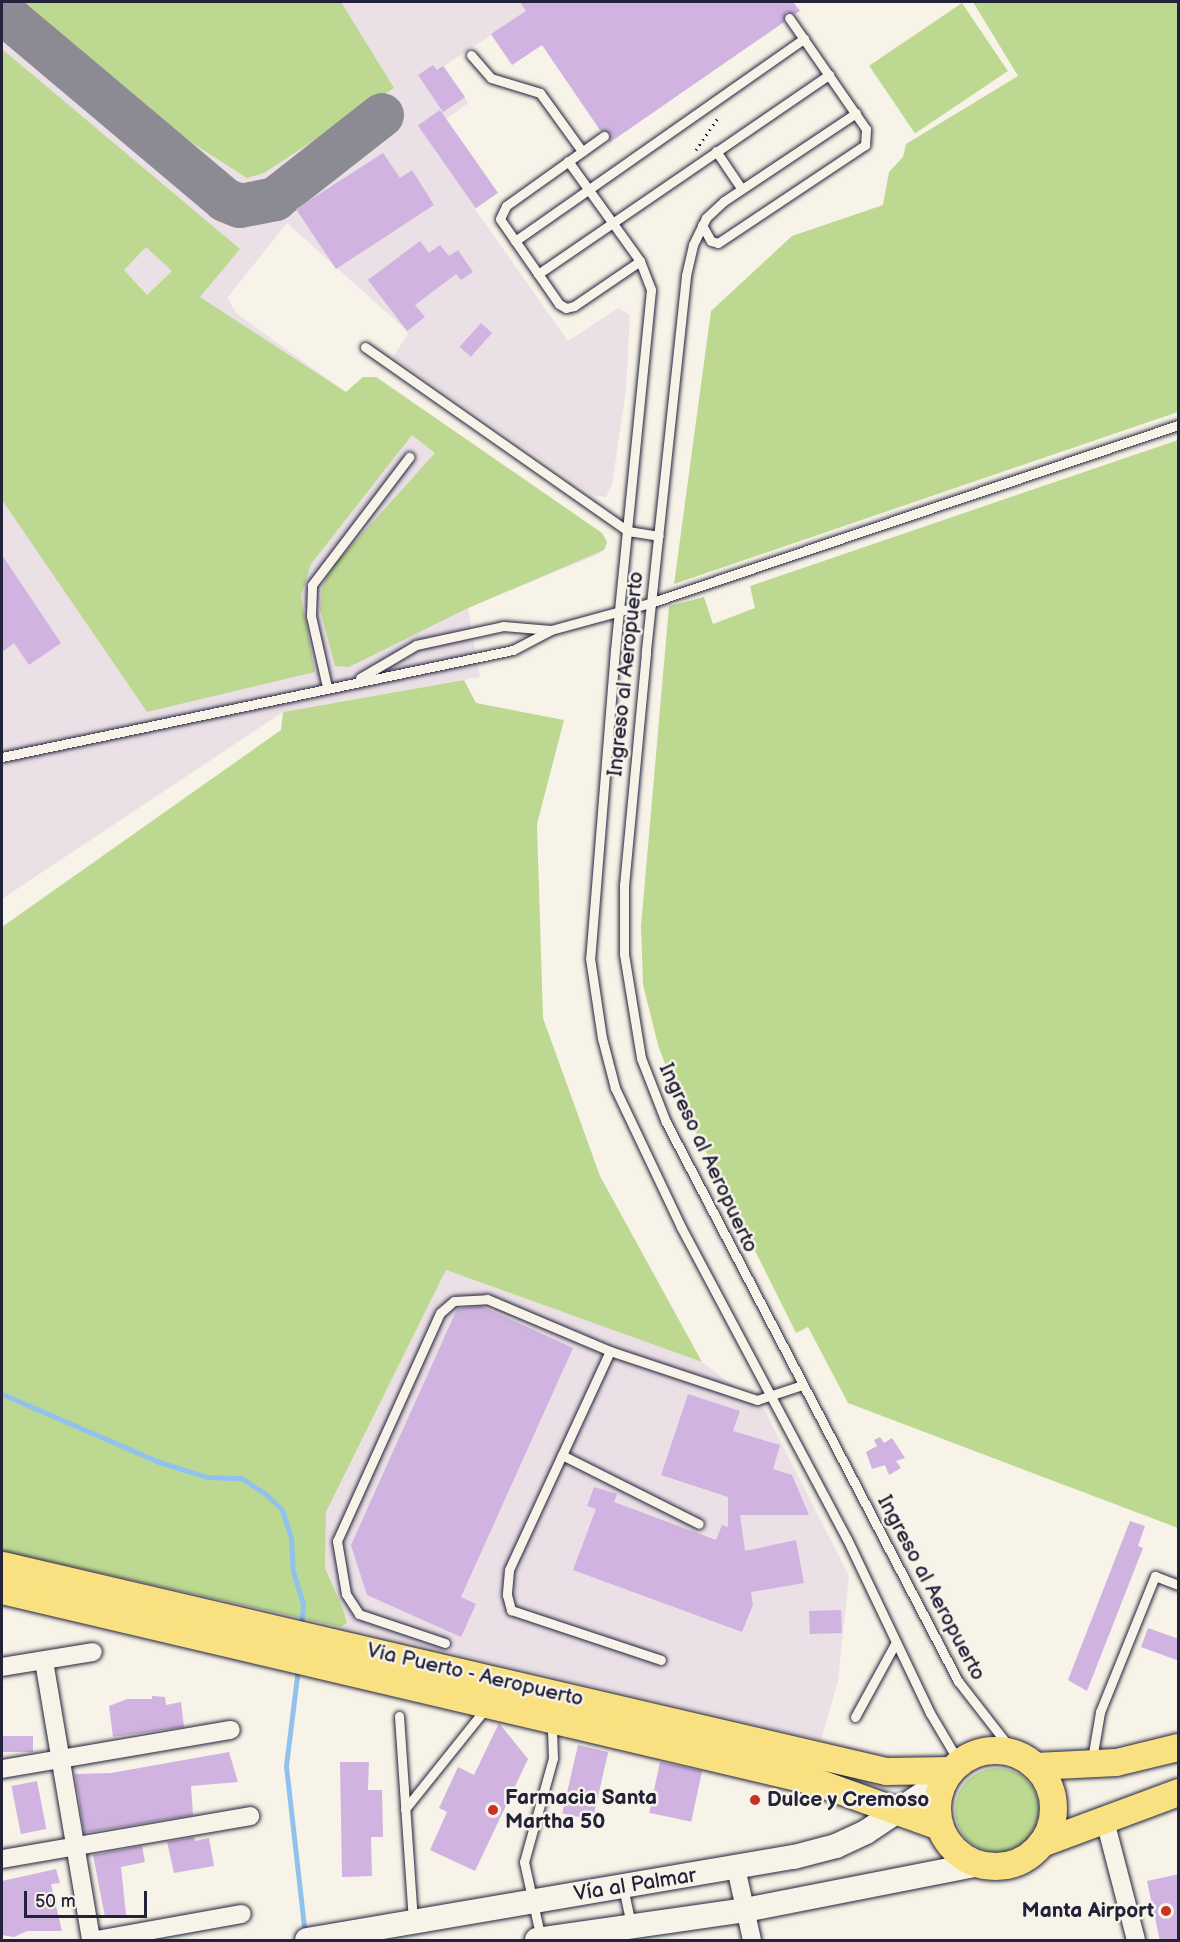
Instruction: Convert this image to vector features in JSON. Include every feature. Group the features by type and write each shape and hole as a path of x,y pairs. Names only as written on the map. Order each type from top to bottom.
{"main road":[{"name":"Via Puerto - Aeropuerto","path":"2,1566 244,1633 349,1658 886,1771 951,1771"},
{"name":"Via Puerto - Aeropuerto","path":"2,1590 244,1633"},
{"name":"Via Puerto - Aeropuerto","path":"349,1658 489,1704 814,1781 939,1826"},
{"path":"1179,1747 1091,1765 1024,1759 985,1751 951,1771 936,1811 939,1826 955,1851 980,1864 1014,1863 1041,1843 1104,1817 1179,1792"},
{"path":"1024,1759 1052,1795 1050,1829 1041,1843"},
{"name":"Vía al Palmar","path":"307,1941 736,1868 837,1846 900,1812 951,1771"},
{"name":"Vía al Palmar","path":"540,1940 745,1910 980,1864"}],"street":[{"path":"2,1667 93,1652"},
{"path":"44,1661 91,1941"},
{"path":"2,1769 231,1730"},
{"path":"2,1858 250,1816"},
{"path":"1104,1817 1136,1941"},
{"path":"736,1868 752,1941"},
{"path":"97,1941 242,1914"}],"lane":[{"path":"789,18 856,114 867,134 861,151 718,243 711,241 702,225 711,212 741,188 856,114"},
{"path":"515,241 804,39"},
{"path":"471,55 491,78 540,93 582,151"},
{"path":"538,274 829,75"},
{"path":"568,161 639,261 574,306 566,308 501,223 502,209 568,161 604,136"},
{"path":"716,151 741,188"},
{"name":"Ingreso al Aeropuerto","path":"702,225 686,276 650,603 624,885 624,954 641,1058 666,1122 711,1213 958,1681 1024,1759"},
{"name":"Ingreso al Aeropuerto","path":"639,261 646,272 651,290 618,614 590,958 602,1038 615,1088 639,1142 896,1642 930,1713 951,1771"},
{"path":"365,347 628,531 659,536"},
{"path":"2,757 327,687 513,650 551,630 618,614 1179,425"},
{"path":"327,687 311,616 312,585 409,457"},
{"path":"356,681 416,645 503,626 551,630"},
{"path":"445,1644 359,1614 346,1594 337,1541 440,1313 454,1301 487,1299 610,1351 757,1400 772,1397 802,1385"},
{"path":"610,1351 509,1570 507,1595 511,1610 661,1660"},
{"path":"562,1455 699,1524"},
{"path":"1091,1765 1100,1712 1155,1576 1179,1585"},
{"path":"855,1717 896,1642"},
{"path":"405,1809 489,1704"},
{"path":"399,1716 413,1923"},
{"path":"540,1940 524,1862 553,1758 552,1719"},
{"path":"623,1887 631,1925"}],"path":[{"path":"690,159 724,108"}],"shaded area":[{"path":"2,2 793,2 800,11 609,143 542,45 512,65 491,35 444,66 468,103 446,119 498,193 475,209 568,341 618,308 630,315 626,389 612,485 606,497 593,495 393,357 408,334 405,329 287,223 227,298 237,314 346,392 363,377 376,377 602,533 606,547 599,554 468,608 480,677 283,712 2,899"},
{"path":"446,1270 702,1362 764,1409 849,1576 838,1681 821,1740 341,1627 347,1623 325,1568 326,1512"}],"green space":[{"path":"24,2 341,2 394,88 264,173 247,178 189,141"},
{"path":"973,2 1178,2 1178,412 674,584 711,311 792,236 883,205 889,172 903,157 906,144 1018,76"},
{"path":"962,3 1008,71 915,134 869,66"},
{"path":"2,49 240,249 200,297 346,392 363,377 376,377 602,533 607,542 604,550 468,608 349,667 335,666 320,610 322,587 334,565 435,453 412,435 311,564 301,596 315,672 147,712 2,500","holes":["146,247 172,271 147,295 124,270"]},
{"path":"1178,440 1178,1528 848,1403 808,1327 796,1333 673,1086 658,1045 643,985 641,926 669,606 704,597 713,624 755,608 750,586"},
{"path":"464,680 476,703 564,720 537,824 543,1018 600,1176 702,1362 446,1270 326,1512 325,1568 347,1623 341,1627 2,1551 2,927 281,730 283,712"},
{"path":"997,1768 1020,1775 1032,1787 1039,1810 1032,1833 1020,1845 997,1852 974,1845 962,1833 955,1810 962,1787 974,1775"}],"building":[{"path":"520,2 793,2 800,11 795,14 786,12 784,22 609,143 610,133 600,130 542,45 512,65 491,34 526,11"},
{"path":"433,65 437,70 443,66 465,97 443,112 418,75"},
{"path":"440,110 498,193 476,208 418,125"},
{"path":"383,153 400,178 412,170 434,205 336,269 296,209"},
{"path":"420,241 429,253 440,245 449,256 458,250 473,272 461,280 456,274 415,305 425,317 407,331 368,280"},
{"path":"481,323 492,333 471,357 460,347"},
{"path":"2,555 61,643 29,665 14,643 2,652"},
{"path":"481,1306 573,1348 461,1597 476,1604 461,1637 367,1595 351,1545 457,1309"},
{"path":"688,1394 740,1411 733,1431 780,1445 773,1469 792,1475 809,1515 740,1515 745,1551 796,1540 804,1583 751,1592 753,1605 742,1632 573,1570 596,1509 587,1506 594,1487 617,1494 614,1502 716,1540 722,1525 728,1527 728,1497 661,1475"},
{"path":"880,1437 884,1443 892,1438 905,1458 896,1461 901,1468 889,1475 885,1465 872,1469 866,1452 877,1446 874,1440"},
{"path":"1130,1521 1145,1526 1138,1546 1143,1548 1087,1691 1068,1680"},
{"path":"841,1610 842,1633 810,1634 809,1611"},
{"path":"1148,1628 1179,1639 1179,1661 1141,1647"},
{"path":"152,1696 165,1697 166,1705 181,1702 184,1727 113,1737 109,1706 127,1699 152,1699"},
{"path":"499,1723 528,1759 475,1871 430,1850 447,1812 439,1808 458,1767 474,1775"},
{"path":"2,1736 33,1736 33,1752 2,1752"},
{"path":"578,1745 608,1752 592,1820 562,1813"},
{"path":"229,1752 238,1782 191,1786 193,1815 84,1833 75,1774 111,1773"},
{"path":"340,1762 369,1762 368,1790 382,1790 383,1837 371,1837 372,1876 342,1877"},
{"path":"660,1762 702,1771 691,1822 649,1813"},
{"path":"37,1781 46,1829 21,1834 11,1786"},
{"path":"194,1837 195,1841 209,1838 214,1866 174,1873 167,1842"},
{"path":"142,1846 145,1862 121,1867 126,1915 105,1917 93,1855"},
{"path":"56,1869 60,1883 51,1884 62,1931 27,1931 14,1937 2,1935 2,1881"},
{"name":"Manta Airport","path":"1179,1874 1179,1941 1160,1941 1147,1881"}],"waterway":[{"path":"2,1394 159,1462 207,1477 241,1478 267,1495 282,1510 291,1537 293,1571 303,1604 301,1626"},
{"path":"298,1668 286,1766 305,1935"}],"taxiway":[{"path":"2,12 225,200 240,206 275,199 382,115"}],"place":[{"name":"Dulce y Cremoso","path":"755,1800"},
{"name":"Farmacia Santa Martha 50","path":"493,1810"},
{"name":"Manta Airport","path":"1166,1911"}]}
